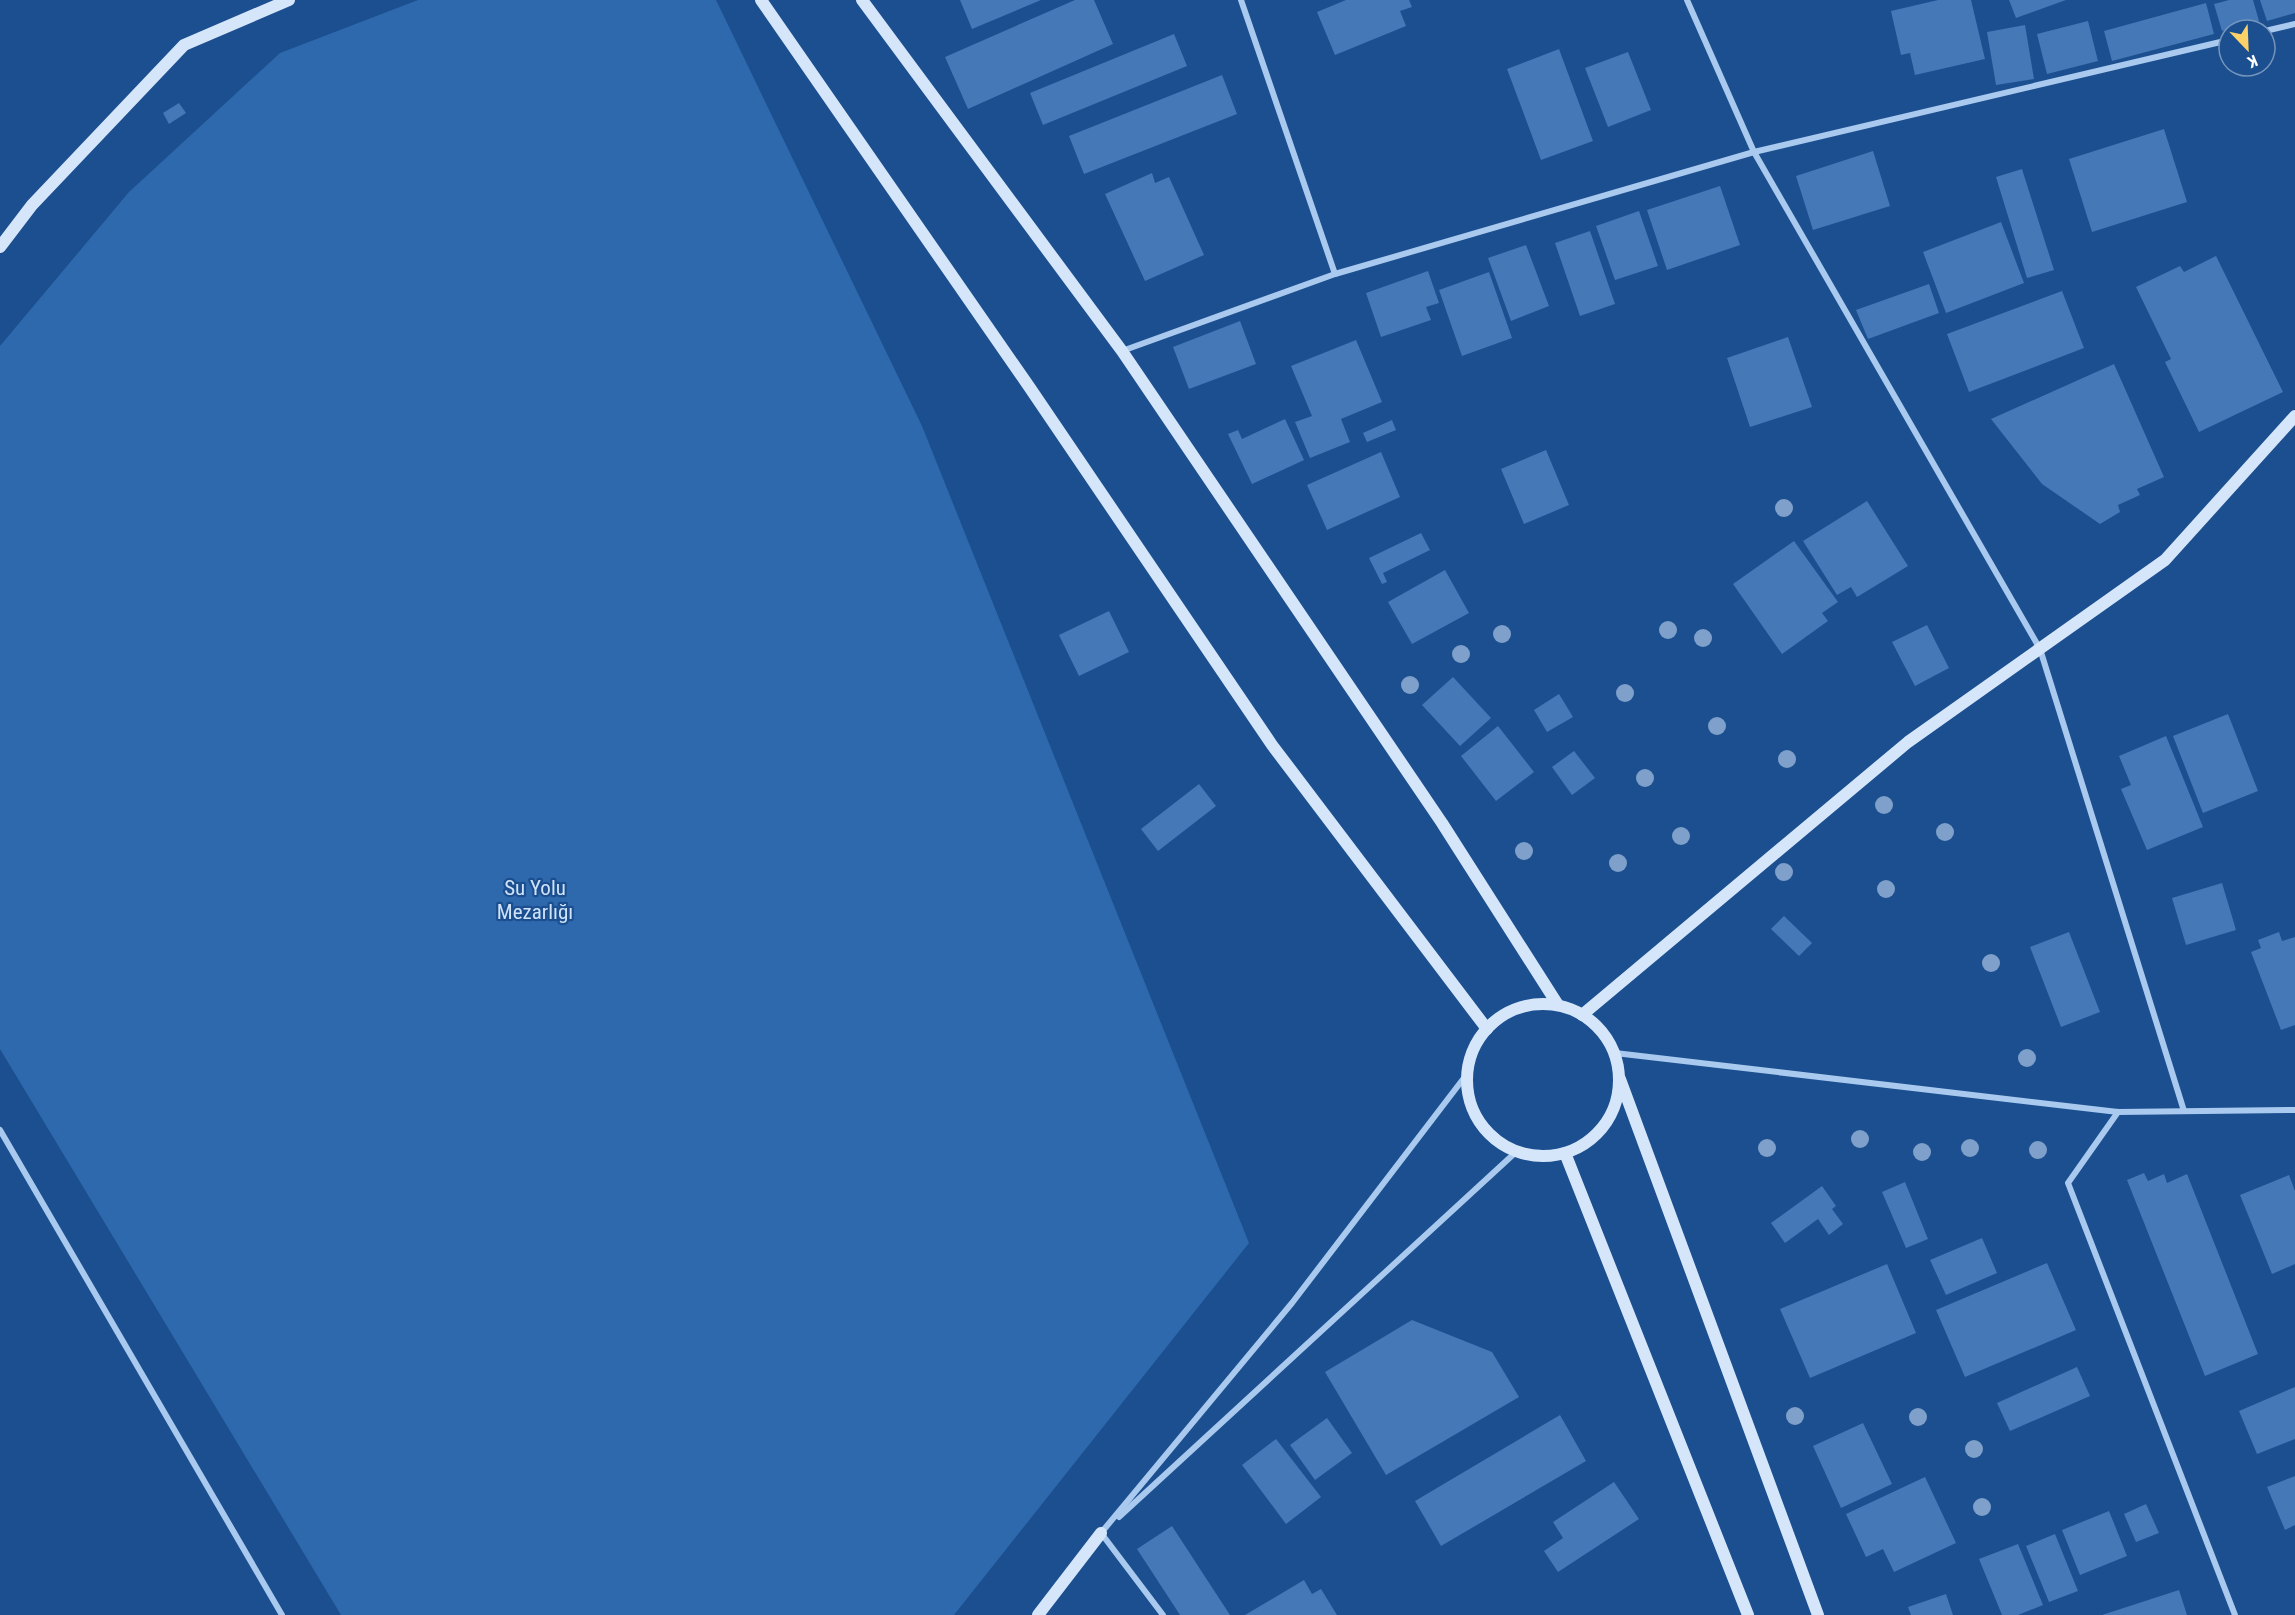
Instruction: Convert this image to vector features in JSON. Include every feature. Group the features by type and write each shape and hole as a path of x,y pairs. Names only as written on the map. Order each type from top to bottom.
{"street":[{"path":"0,247 32,206 184,45 289,0"},
{"path":"761,0 1030,388 1272,745 1487,1029"},
{"path":"862,0 1122,351 1442,823 1558,1005"},
{"path":"1241,0 1335,274"},
{"path":"1687,0 1754,152 2040,649 2184,1111"},
{"path":"2277,29 2295,24"},
{"path":"1122,351 1335,274 1754,152 2217,43"},
{"path":"1582,1015 1908,742 2165,560 2295,416"},
{"path":"1620,1078 1616,1104 1605,1125 1587,1143 1564,1153 1540,1157 1516,1152 1495,1139 1478,1121 1469,1098 1467,1074 1473,1050 1487,1029 1508,1013 1532,1005 1558,1005 1582,1015 1602,1031 1615,1053 1620,1078 1818,1615"},
{"path":"1615,1053 2118,1112 2295,1110"},
{"path":"1038,1615 1101,1533 1292,1303 1467,1074"},
{"path":"2118,1112 2068,1184 2235,1615"},
{"path":"0,1130 282,1615"},
{"path":"1101,1533 1516,1152"},
{"path":"1564,1153 1748,1615"},
{"path":"1101,1533 1163,1615"}],"green space":[{"name":"Su Yolu Mezarlığı","path":"418,0 716,0 922,426 1249,1243 954,1615 341,1615 0,1049 0,346 129,192 280,53"}],"building":[{"path":"960,0 1041,0 972,29"},
{"path":"1075,0 1094,0 1113,44 968,109 945,57"},
{"path":"1346,0 1409,0 1412,7 1400,11 1406,26 1335,55 1317,12"},
{"path":"1938,0 1971,0 1985,59 1915,75 1910,53 1901,55 1891,11"},
{"path":"2009,0 2066,0 2016,18"},
{"path":"2229,0 2253,0 2258,18 2218,18 2214,4"},
{"path":"2260,0 2295,0 2295,13 2277,18 2266,18"},
{"path":"2206,3 2214,34 2112,61 2104,31"},
{"path":"2088,21 2098,61 2047,74 2037,34"},
{"path":"2025,25 2034,79 1996,85 1987,32"},
{"path":"1174,34 1187,66 1043,125 1030,93"},
{"path":"1559,49 1593,141 1541,160 1507,69"},
{"path":"1628,52 1651,110 1608,127 1585,68"},
{"path":"1222,75 1237,114 1084,174 1069,136"},
{"path":"179,103 186,113 169,124 163,113"},
{"path":"2164,129 2187,202 2092,232 2069,159"},
{"path":"1873,151 1890,206 1813,230 1796,176"},
{"path":"2022,169 2054,270 2027,278 1996,177"},
{"path":"1152,173 1155,183 1169,177 1204,255 1145,281 1105,194"},
{"path":"1720,186 1740,245 1667,270 1647,210"},
{"path":"1639,211 1658,266 1615,280 1596,226"},
{"path":"2001,222 2024,283 1946,313 1923,252"},
{"path":"1590,231 1615,304 1580,316 1555,243"},
{"path":"1526,245 1549,306 1511,321 1488,258"},
{"path":"2216,256 2283,392 2199,432 2165,362 2171,359 2136,287 2180,266 2184,272"},
{"path":"1428,271 1439,303 1426,307 1431,320 1381,337 1366,293"},
{"path":"1489,272 1512,338 1462,356 1439,290"},
{"path":"1929,284 1939,313 1868,339 1856,310"},
{"path":"2062,291 2084,348 1969,392 1947,334"},
{"path":"1240,321 1256,364 1189,389 1173,347"},
{"path":"1788,337 1812,407 1750,427 1727,358"},
{"path":"1356,340 1382,402 1341,419 1350,442 1310,458 1295,422 1312,416 1291,366"},
{"path":"2114,364 2164,477 2137,489 2140,495 2118,505 2120,512 2100,524 2042,484 1991,419"},
{"path":"1285,419 1304,460 1252,484 1228,434 1238,430 1242,439"},
{"path":"1392,420 1396,430 1367,442 1363,433"},
{"path":"1546,450 1569,505 1524,524 1501,469"},
{"path":"1381,452 1400,497 1327,530 1307,485"},
{"path":"1867,501 1908,566 1857,597 1851,587 1837,595 1803,541"},
{"path":"1421,533 1430,550 1383,573 1387,582 1382,584 1369,558"},
{"path":"1794,541 1838,602 1822,613 1828,621 1782,654 1733,584"},
{"path":"1445,570 1469,613 1412,644 1388,602"},
{"path":"1109,611 1129,652 1079,676 1059,635"},
{"path":"1927,625 1949,668 1915,686 1892,642"},
{"path":"1453,677 1491,718 1460,746 1422,705"},
{"path":"1559,694 1573,717 1547,732 1534,710"},
{"path":"2228,714 2258,791 2203,813 2173,736"},
{"path":"1498,726 1534,772 1496,801 1461,756"},
{"path":"2166,736 2203,827 2147,850 2121,789 2131,785 2119,756"},
{"path":"1574,751 1595,778 1572,795 1552,767"},
{"path":"1199,784 1216,806 1158,851 1141,829"},
{"path":"2222,883 2236,930 2186,945 2172,898"},
{"path":"1784,916 1812,943 1799,956 1771,929"},
{"path":"2069,932 2100,1012 2061,1027 2030,947"},
{"path":"2279,932 2282,941 2295,937 2295,1025 2281,1030 2251,952 2261,948 2258,940"},
{"path":"2144,1173 2148,1181 2164,1174 2167,1183 2187,1174 2258,1354 2205,1376 2127,1180"},
{"path":"2289,1175 2295,1191 2295,1264 2272,1274 2240,1195"},
{"path":"1905,1182 1928,1239 1906,1248 1882,1192"},
{"path":"1822,1186 1836,1206 1832,1209 1843,1224 1829,1235 1818,1219 1785,1243 1771,1223"},
{"path":"1982,1238 1997,1273 1946,1295 1930,1260"},
{"path":"2047,1263 2076,1330 1965,1377 1936,1310"},
{"path":"1887,1264 1916,1333 1810,1378 1780,1309"},
{"path":"1412,1320 1492,1352 1519,1397 1386,1475 1325,1372"},
{"path":"2077,1367 2090,1396 2010,1431 1997,1403"},
{"path":"2295,1387 2295,1439 2257,1454 2239,1411"},
{"path":"1560,1415 1586,1461 1441,1546 1415,1501"},
{"path":"1327,1418 1352,1453 1315,1480 1290,1445"},
{"path":"1863,1423 1892,1484 1841,1508 1813,1446"},
{"path":"1276,1439 1321,1497 1286,1524 1242,1465"},
{"path":"2295,1476 2295,1525 2285,1530 2267,1487"},
{"path":"1925,1477 1956,1543 1894,1572 1883,1549 1866,1557 1846,1514"},
{"path":"1614,1482 1639,1519 1558,1572 1544,1551 1563,1538 1553,1522"},
{"path":"2146,1504 2159,1533 2136,1542 2124,1514"},
{"path":"2109,1511 2127,1556 2080,1575 2062,1530"},
{"path":"1172,1526 1230,1615 1180,1615 1137,1549"},
{"path":"2055,1534 2078,1591 2049,1602 2026,1546"},
{"path":"2018,1544 2043,1605 2018,1615 2002,1615 1979,1559"},
{"path":"1304,1580 1312,1594 1321,1589 1337,1615 1245,1615"},
{"path":"2179,1590 2187,1615 2102,1615"},
{"path":"1946,1594 1953,1615 1911,1615 1908,1607"}]}
